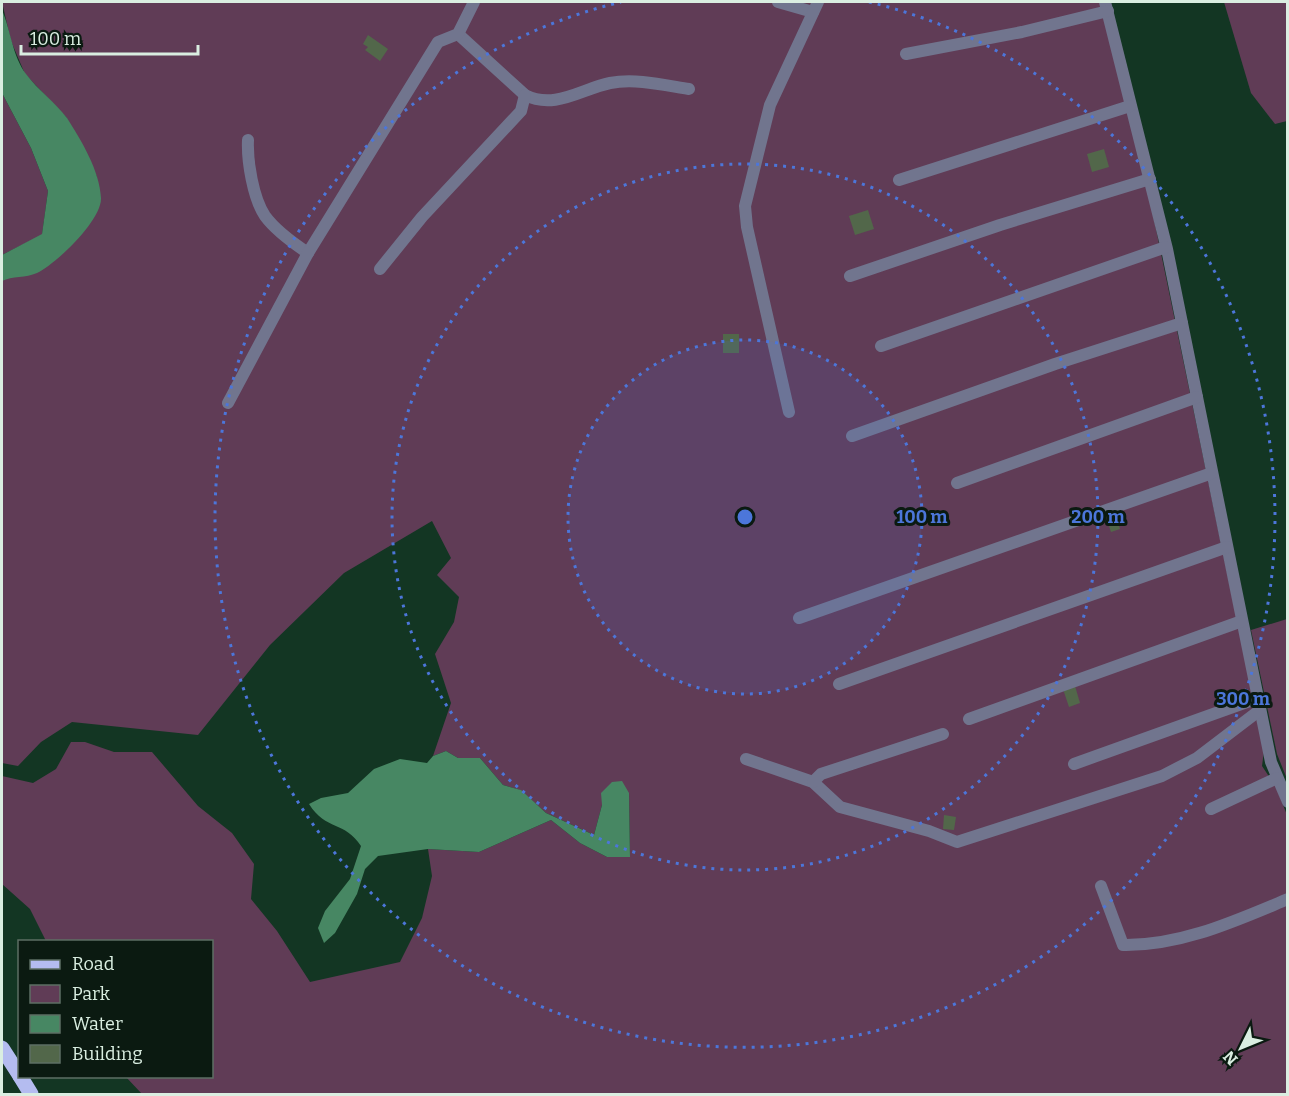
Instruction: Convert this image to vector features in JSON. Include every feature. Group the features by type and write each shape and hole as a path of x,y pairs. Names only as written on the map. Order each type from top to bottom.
{"main road":[{"path":"2,1048 18,1073"},
{"path":"21,1078 31,1095"}],"street":[{"path":"228,403 308,253 438,42 458,34 474,2"},
{"path":"778,2 815,7 770,105 745,206 747,227 789,412"},
{"path":"906,54 1022,32 1106,6 1166,247 1271,762 1287,802"},
{"path":"458,34 525,95 536,100 560,100 610,83 646,82 689,89"},
{"path":"381,269 422,217 521,111 525,95"},
{"path":"899,180 1130,106"},
{"path":"248,140 247,163 264,215 285,237 308,253"},
{"path":"850,276 1000,225 1150,179"},
{"path":"881,346 1166,247"},
{"path":"852,436 1055,364 1182,323"},
{"path":"957,483 1197,397"},
{"path":"800,618 1212,472"},
{"path":"839,684 1227,548"},
{"path":"969,719 1242,621"},
{"path":"1074,764 1259,704"},
{"path":"746,759 813,782 840,807 929,831 957,842 1161,776 1197,758 1259,704"},
{"path":"813,782 821,774 943,734"},
{"path":"1211,809 1277,778"},
{"path":"1101,886 1123,945 1151,945 1220,927 1287,899"}],"green space":[{"path":"2,2 1109,2 1264,751 1262,766 1276,787 1287,815 1287,1094 142,1094 127,1078 213,1078 213,940 46,940 30,909 2,884 2,776 33,783 56,769 71,742 85,742 114,752 152,752 198,806 232,833 254,864 251,899 277,931 310,982 400,962 422,918 432,876 428,849 479,852 551,820 580,843 607,857 630,857 629,793 602,805 594,835 546,813 520,790 503,785 480,758 458,758 446,751 433,756 451,703 435,654 454,622 459,597 437,575 451,558 432,521 344,573 270,645 198,735 72,722 41,742 18,766 2,763 2,281 97,177 66,117 25,74 11,41"},
{"path":"1224,2 1287,2 1287,121 1275,124 1251,93"},
{"path":"2,93 31,148 48,191 42,235 2,255"},
{"path":"1288,619 1287,779 1277,754 1251,630"}],"water":[{"path":"2,10 21,67 67,118 84,146 93,167 101,198 94,218 86,229 55,261 37,273 2,281 2,255 42,234 48,191 31,148 2,93"},
{"path":"446,751 458,758 480,758 503,785 521,790 546,813 594,835 602,805 601,793 612,782 622,781 629,793 630,857 607,857 580,843 551,820 479,852 428,849 378,856 365,869 357,894 335,933 324,943 318,928 325,911 350,879 361,846 349,833 315,813 309,804 321,798 348,793 374,769 400,759 427,763 433,756"}],"building":[{"path":"368,35 388,49 380,61 365,50 368,47 363,44"},
{"path":"1104,149 1109,167 1092,172 1087,154"},
{"path":"868,210 874,229 855,235 849,216"},
{"path":"723,334 739,334 739,353 723,353"},
{"path":"1117,520 1120,529 1111,532 1108,523"},
{"path":"1075,686 1080,703 1069,707 1063,689"},
{"path":"944,815 956,817 954,830 943,829"}]}
